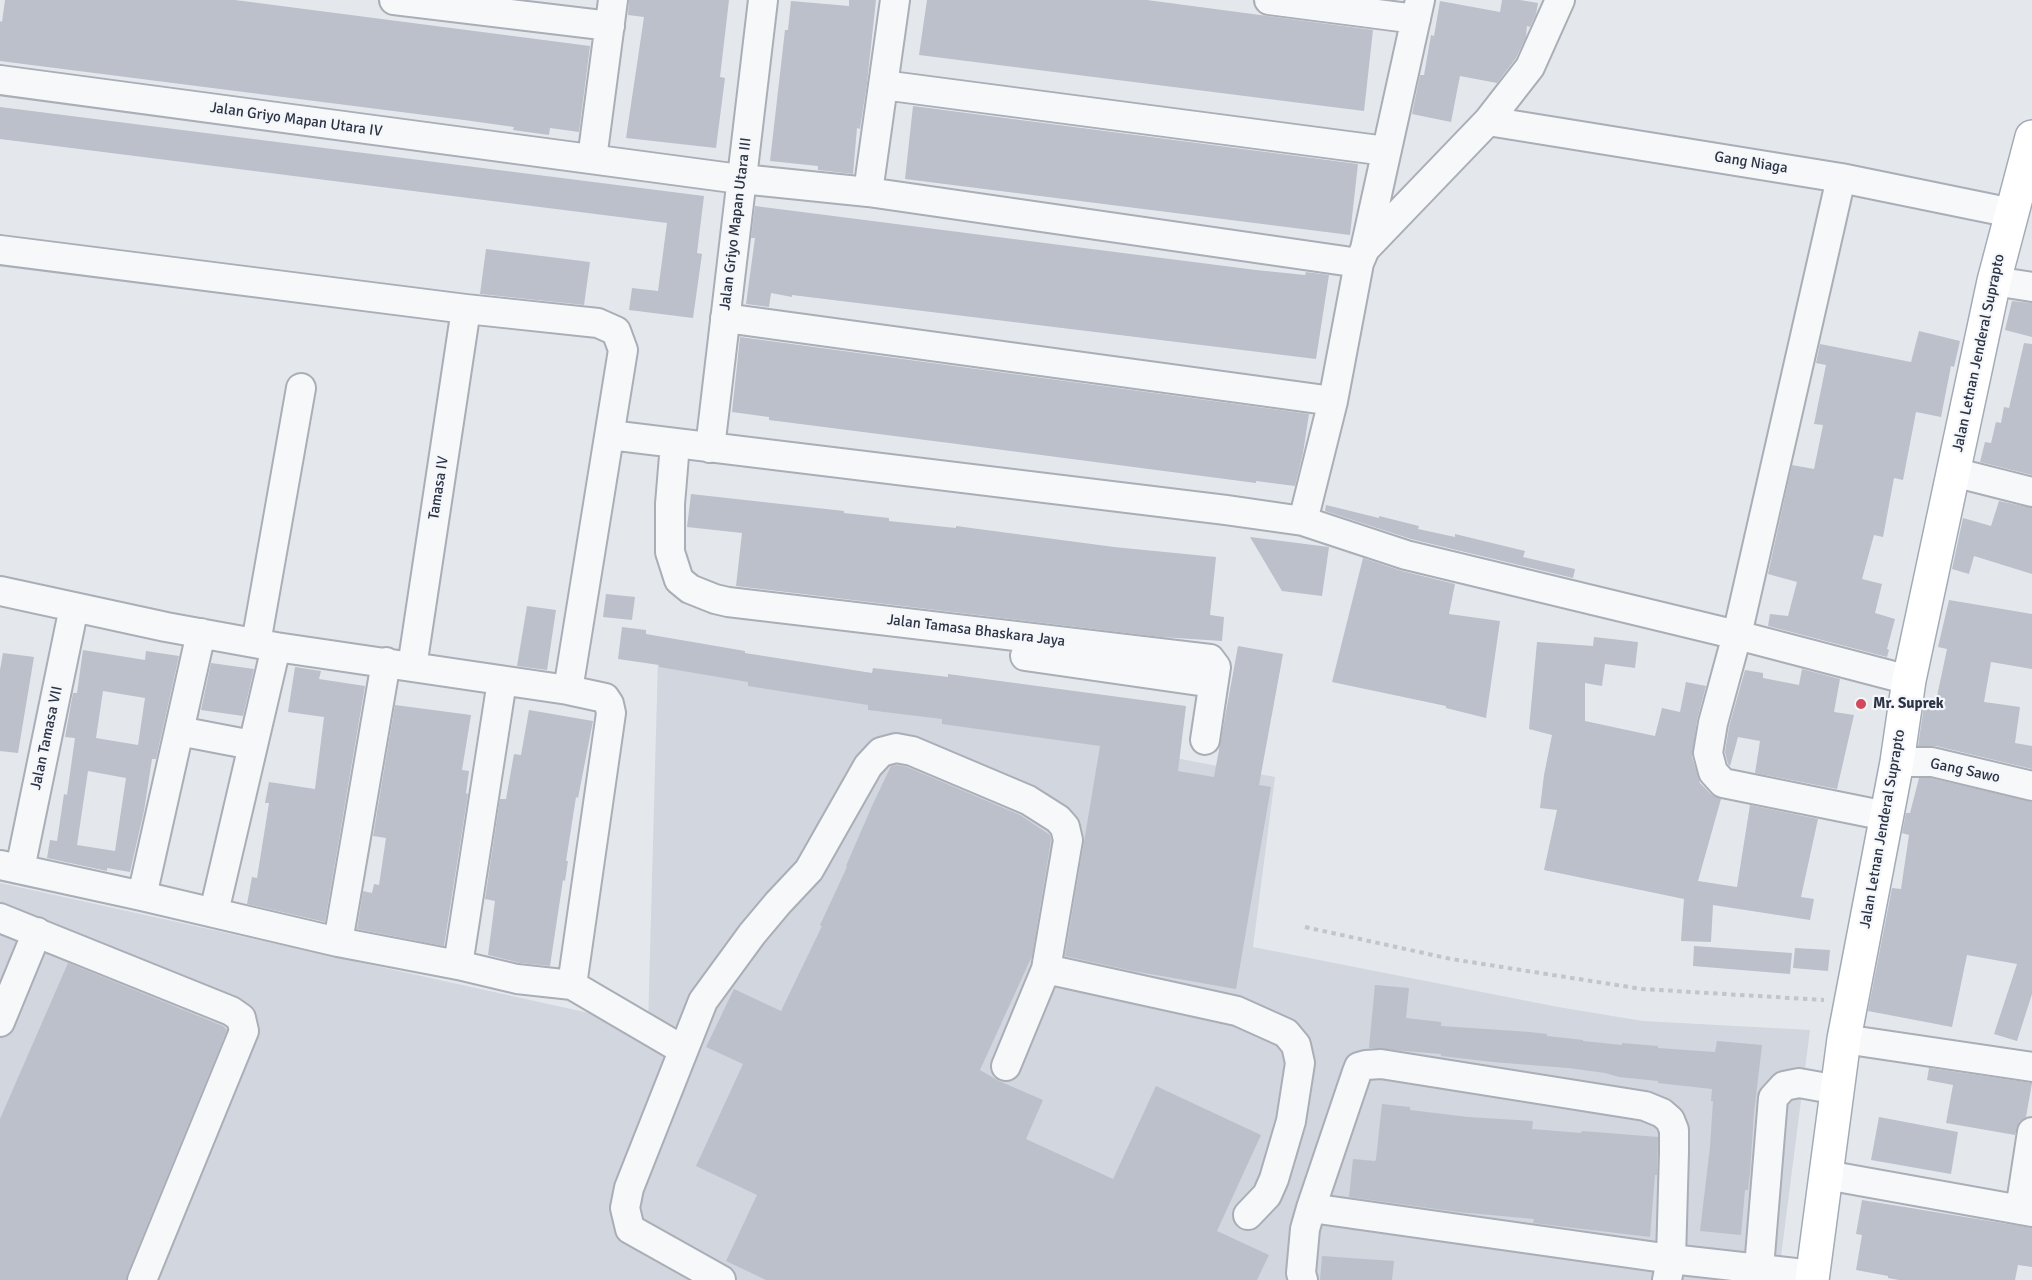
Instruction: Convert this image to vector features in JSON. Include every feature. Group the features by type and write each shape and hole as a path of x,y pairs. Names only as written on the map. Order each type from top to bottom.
{"main road":[{"name":"Jalan Letnan Jenderal Suprapto","path":"1812,1277 1844,1040 1897,762 1909,680 1994,281 2032,137"}],"street":[{"path":"394,0 611,13 592,159"},
{"name":"Jalan Griyo Mapan Utara III","path":"710,448 763,0"},
{"path":"867,192 895,0"},
{"path":"1269,0 1418,9 1362,256 1333,401 1304,521"},
{"path":"1362,256 1488,121 1530,67 1560,0"},
{"name":"Jalan Griyo Mapan Utara IV","path":"0,80 741,180 867,192 1362,256"},
{"path":"883,85 1386,151"},
{"name":"Gang Niaga","path":"1488,121 1841,178 2012,213"},
{"path":"1841,178 1737,635 1713,723 1708,753 1713,772 1723,783 1886,816"},
{"path":"0,250 466,309 598,323 616,332 622,350 568,690"},
{"path":"1994,281 2032,286"},
{"name":"Tamasa IV","path":"338,942 399,664 466,309"},
{"path":"725,318 1333,401"},
{"path":"214,912 252,745 301,388"},
{"path":"610,435 1214,508 1304,521 1406,555 1737,635 1909,680"},
{"name":"Jalan Tamasa Bhaskara Jaya","path":"675,444 670,504 670,552 679,580 690,588 715,599 1210,659 1216,667 1205,740"},
{"path":"1953,472 2032,492"},
{"path":"0,591 166,627 266,645 568,690 605,698 611,712 572,985"},
{"name":"Jalan Tamasa VII","path":"10,867 74,607"},
{"path":"142,896 201,633"},
{"path":"458,965 502,681"},
{"path":"179,731 252,745"},
{"path":"721,1280 630,1229 625,1208 629,1188 703,1001 752,934 809,870 868,766 881,752 896,748 912,751 1028,800 1058,819 1065,827 1068,840 1046,969 1006,1066"},
{"name":"Gang Sawo","path":"1897,762 1932,762 2032,786"},
{"path":"10,867 338,942 517,979 572,985 683,1050"},
{"path":"0,918 231,1011 241,1018 244,1031 142,1280"},
{"path":"0,1022 37,932"},
{"path":"1046,969 1237,1011 1286,1033 1296,1046 1300,1063 1291,1121 1267,1195 1248,1215"},
{"path":"1844,1040 2032,1067"},
{"path":"1303,1280 1301,1273 1305,1229 1357,1072 1359,1068 1366,1065 1381,1064 1645,1106 1662,1113 1670,1120 1674,1130 1669,1270"},
{"path":"1759,1275 1773,1098 1784,1086 1799,1083 1838,1090"},
{"path":"1826,1174 2026,1211 2032,1132"},
{"path":"1311,1208 1669,1270 1812,1277"}],"path":[{"path":"1305,927 1451,959 1642,989 1851,1002"}],"shaded area":[{"path":"658,659 1275,777 1253,947 1558,1007 1643,1021 1810,1030 1778,1280 0,1280 0,883 648,1026"}],"building":[{"path":"5,0 235,0 590,46 579,132 550,128 549,135 464,120 0,61 0,21 2,22"},
{"path":"629,0 729,0 720,77 725,78 716,148 626,138 644,17 628,15"},
{"path":"849,0 876,0 867,83 860,129 857,128 853,174 818,170 818,166 770,161 785,30 788,30 791,1 849,6"},
{"path":"927,0 1147,0 1373,30 1364,111 919,55"},
{"path":"1502,0 1538,3 1536,14 1530,27 1527,26 1526,37 1516,58 1497,83 1460,76 1451,122 1412,114 1420,75 1424,75 1431,35 1434,36 1440,1 1500,12"},
{"path":"913,106 1358,164 1350,235 905,179"},
{"path":"0,107 704,196 697,253 702,254 693,318 629,310 632,288 658,291 667,223 0,139"},
{"path":"755,206 1256,270 1329,275 1316,359 792,295 792,297 771,293 769,307 746,304 755,238 751,238"},
{"path":"486,249 590,262 584,305 480,294"},
{"path":"2012,301 2032,303 2032,337 2005,330"},
{"path":"1919,331 1960,341 1954,367 1951,366 1941,417 1916,412 1903,480 1894,478 1883,537 1874,535 1862,579 1882,584 1875,613 1895,619 1887,657 1768,626 1770,614 1788,616 1797,582 1768,574 1792,465 1814,469 1823,425 1814,424 1826,365 1816,363 1820,344 1911,362"},
{"path":"740,337 1309,414 1303,453 1295,486 1256,481 1256,483 769,420 769,417 732,412"},
{"path":"2024,343 2032,344 2032,475 1980,462 1985,442 1991,443 1996,422 2001,423 2004,407 2009,408"},
{"path":"691,494 844,511 844,513 889,518 889,521 956,528 956,526 1114,547 1216,557 1210,615 1224,617 1222,641 1161,637 736,586 742,533 687,527"},
{"path":"1999,501 2032,508 2032,574 1974,556 1969,574 1952,569 1963,518 1991,526"},
{"path":"1326,505 1419,526 1418,529 1455,537 1455,534 1525,551 1523,557 1575,569 1573,578 1411,539 1325,511"},
{"path":"1250,537 1329,547 1322,596 1282,591"},
{"path":"1363,558 1402,571 1455,584 1449,614 1500,621 1486,718 1446,708 1446,706 1332,682"},
{"path":"606,594 635,597 632,620 603,617"},
{"path":"1949,600 2032,614 2032,669 1991,662 1984,702 2020,707 2015,743 2032,746 2032,769 1936,746 1918,746 1925,699 1936,701 1947,649 1938,647"},
{"path":"527,606 556,610 547,670 517,666"},
{"path":"622,627 646,630 646,634 745,651 745,653 872,673 873,668 948,677 948,674 1186,706 1178,771 1214,777 1238,646 1283,654 1259,785 1271,787 1236,989 1133,971 1065,956 1100,746 942,724 942,719 868,710 868,705 748,686 748,682 618,659"},
{"path":"1594,637 1638,642 1635,668 1605,664 1602,686 1585,683 1585,721 1655,736 1662,708 1680,712 1686,682 1706,686 1697,720 1692,757 1700,783 1711,794 1721,799 1698,881 1737,887 1750,805 1818,819 1801,897 1814,899 1810,920 1713,905 1711,942 1681,941 1684,899 1544,870 1557,810 1540,808 1552,735 1529,729 1537,642 1593,646"},
{"path":"83,650 145,660 146,651 179,656 156,759 152,759 144,811 130,872 107,868 107,871 47,858 50,840 57,841 64,794 67,795 75,738 65,737 73,693 77,693","holes":["103,691 145,698 138,745 96,738","88,771 126,778 115,851 77,845"]},
{"path":"3,653 34,657 18,753 0,751 0,670"},
{"path":"211,663 254,669 243,716 201,710"},
{"path":"295,667 321,671 319,679 365,686 325,922 247,904 252,877 257,878 269,803 265,803 269,782 315,789 324,717 288,712"},
{"path":"1802,669 1840,679 1834,712 1854,715 1837,789 1755,773 1760,741 1738,737 1730,766 1728,764 1725,752 1729,727 1745,670 1763,673 1763,678 1799,685"},
{"path":"395,705 471,715 462,770 469,771 466,793 468,794 444,946 357,929 363,891 372,893 374,884 379,885 386,838 373,836"},
{"path":"529,710 593,721 578,798 576,797 565,881 563,880 550,966 520,963 488,955 495,901 485,899 500,799 506,799 514,754 521,755"},
{"path":"891,766 907,767 1020,815 1050,835 1032,956 980,1070 1043,1100 1026,1139 1113,1179 1156,1086 1261,1135 1217,1231 1269,1255 1257,1280 766,1280 726,1261 757,1195 696,1166 743,1064 706,1047 734,989 781,1011 822,926 820,925 872,806"},
{"path":"1919,778 1930,778 2032,802 2032,994 2017,1041 1994,1034 2017,964 1967,955 1952,1027 1868,1011 1892,888 1901,889 1909,835 1902,833 1906,813 1910,813"},
{"path":"1694,946 1792,953 1790,974 1693,966"},
{"path":"1795,948 1830,950 1828,971 1793,968"},
{"path":"68,963 223,1026 227,1030 126,1280 0,1280 0,1119"},
{"path":"1375,985 1409,988 1406,1018 1441,1022 1441,1026 1530,1032 1583,1041 1715,1052 1717,1041 1762,1045 1750,1172 1748,1190 1745,1190 1741,1235 1700,1231 1710,1147 1712,1089 1658,1083 1658,1081 1568,1068 1369,1048"},
{"path":"1929,1068 2032,1083 2026,1117 2019,1122 2015,1135 1946,1123 1953,1085 1927,1080"},
{"path":"1382,1104 1468,1117 1533,1121 1532,1129 1658,1137 1657,1175 1655,1175 1650,1237 1533,1223 1534,1219 1458,1212 1349,1197 1353,1159 1375,1161 1376,1159"},
{"path":"1879,1117 1958,1132 1951,1174 1871,1160"},
{"path":"1862,1200 2032,1228 2032,1267 2018,1265 2015,1280 1899,1280 1856,1270 1862,1235 1856,1234"},
{"path":"1322,1256 1394,1261 1392,1280 1320,1280"}],"place":[{"name":"Mr. Suprek","path":"1861,704"}]}
